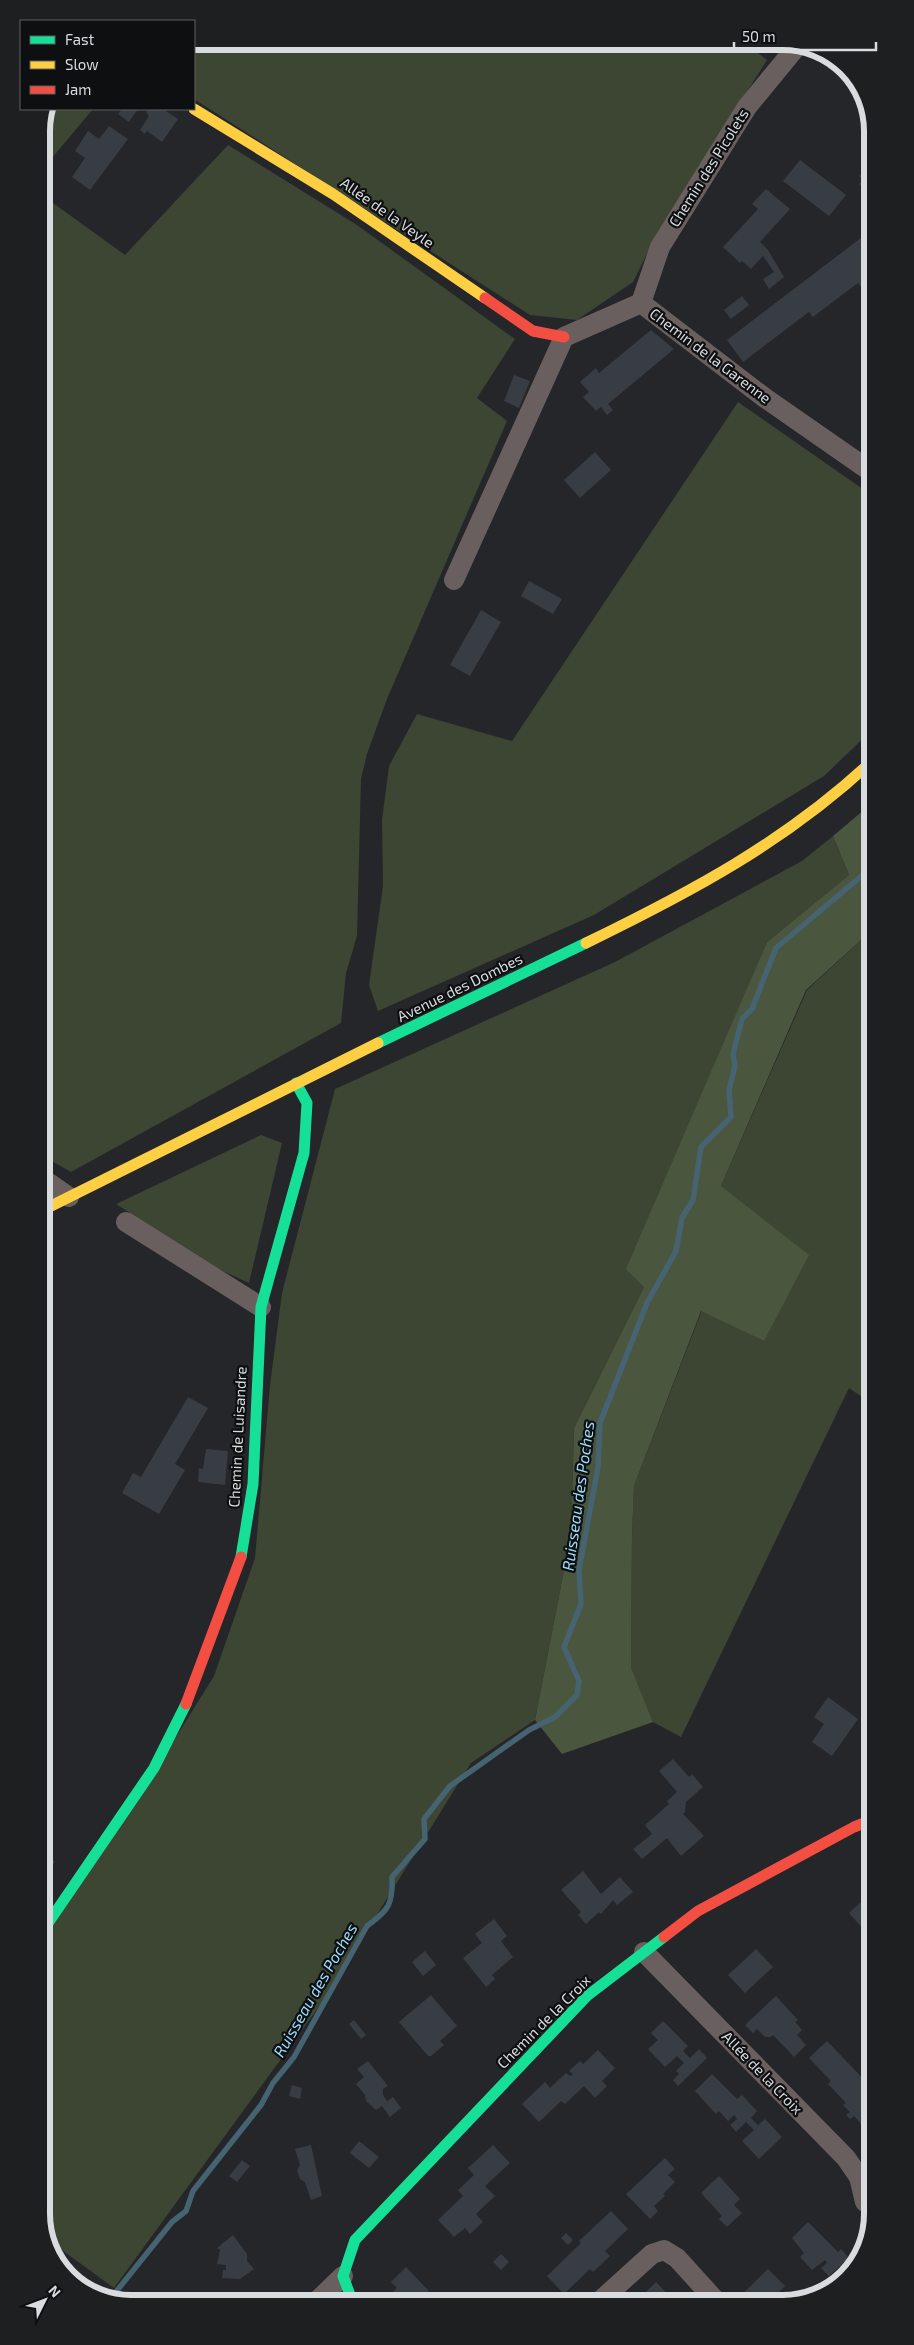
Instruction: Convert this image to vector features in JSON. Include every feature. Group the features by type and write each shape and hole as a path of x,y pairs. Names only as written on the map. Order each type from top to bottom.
{"street":[{"name":"Chemin des Picolets","path":"641,304 660,247 747,107 793,51"},
{"name":"Allée de la Veyle","path":"195,109 333,194 533,331 564,337"},
{"name":"Chemin de la Garenne","path":"564,337 641,304 765,398 864,467"},
{"path":"454,580 564,337"},
{"name":"Avenue des Dombes","path":"50,1207 296,1083 673,901 775,840 842,789 864,769"},
{"name":"Chemin de Luisandre","path":"50,1920 154,1768 189,1697 244,1550 253,1484 260,1307 304,1153 307,1103 296,1083"},
{"path":"50,1184 69,1198"},
{"path":"126,1222 260,1307"},
{"name":"Chemin de la Croix","path":"343,2276 355,2240 587,1996 698,1911 854,1826 864,1823"},
{"name":"Allée de la Croix","path":"644,1952 846,2158 859,2177 864,2202"},
{"path":"608,2295 652,2254 664,2250 677,2258 711,2295"},
{"path":"323,2295 343,2276 350,2295"}],"green space":[{"path":"195,50 754,50 767,60 656,236 633,282 577,320 530,315 195,100"},
{"path":"53,110 92,110 50,160 50,126"},
{"path":"228,145 357,225 515,339 477,398 507,421 387,699 367,754 361,779 357,936 346,973 341,1023 71,1172 50,1160 50,201 125,255"},
{"path":"738,402 864,490 864,738 824,776 594,915 378,1011 369,985 383,886 382,820 389,766 417,714 512,741"},
{"path":"864,810 864,937 806,990 721,1186 809,1255 764,1341 701,1311 634,1486 631,1667 653,1722 562,1754 535,1720 571,1534 574,1428 644,1287 626,1269 767,942 849,875 833,836"},
{"path":"833,836 849,875 767,942 703,1094 644,1287 574,1428 571,1534 535,1720 471,1763 324,2000 114,2288 57,2246 51,2224 50,1924 158,1766 214,1676 255,1558 270,1385 282,1293 335,1089 615,962 802,861"},
{"path":"864,937 864,1398 849,1388 681,1737 653,1722 631,1667 634,1486 702,1310 764,1341 721,1186 807,990"},
{"path":"261,1135 282,1143 249,1283 214,1267 116,1204"}],"building":[{"path":"121,110 137,110 129,122 118,114"},
{"path":"147,110 164,110 178,119 162,142 147,131 145,134 140,130 149,116 146,112"},
{"path":"109,126 128,139 90,190 72,177 85,158 75,151 88,131 99,139"},
{"path":"800,160 846,195 829,216 783,181"},
{"path":"864,171 863,188 859,184 863,180 859,176"},
{"path":"766,189 790,209 760,242 768,250 784,277 769,289 763,279 774,272 763,256 751,269 742,261 740,263 723,247 758,209 752,204"},
{"path":"864,236 864,290 858,283 813,317 809,312 743,362 727,340"},
{"path":"742,296 749,305 731,319 724,310"},
{"path":"651,330 674,349 608,404 613,410 607,415 601,407 596,411 583,397 589,392 580,382 596,368 599,373"},
{"path":"514,375 530,381 519,408 504,401"},
{"path":"595,452 611,470 580,498 564,480"},
{"path":"529,581 562,599 553,614 521,596"},
{"path":"481,610 501,622 470,676 450,665"},
{"path":"188,1397 208,1408 175,1464 185,1470 159,1514 122,1493 133,1473 141,1477"},
{"path":"206,1449 228,1451 225,1485 198,1482 199,1468 203,1469"},
{"path":"828,1697 858,1719 832,1756 812,1742 824,1724 814,1717"},
{"path":"673,1759 689,1777 692,1774 703,1787 686,1802 683,1814 704,1836 681,1856 667,1838 642,1859 633,1849 652,1834 645,1825 669,1804 667,1801 677,1792 659,1771"},
{"path":"50,1858 55,1862 50,1868"},
{"path":"583,1871 601,1894 620,1877 633,1892 617,1905 613,1900 601,1914 599,1912 586,1924 578,1915 581,1912 561,1890"},
{"path":"864,1899 864,1930 849,1913"},
{"path":"494,1919 507,1936 501,1941 513,1957 492,1975 495,1979 486,1987 463,1958 482,1943 475,1934"},
{"path":"756,1949 773,1967 745,1993 728,1975"},
{"path":"425,1951 436,1965 423,1976 412,1962"},
{"path":"431,1995 457,2026 440,2041 444,2045 431,2056 428,2056 399,2022"},
{"path":"776,1996 798,2020 795,2022 802,2030 797,2035 806,2045 794,2057 773,2035 765,2037 757,2029 753,2033 745,2025"},
{"path":"354,2020 366,2035 361,2039 349,2024"},
{"path":"663,2021 688,2046 683,2051 690,2058 699,2049 707,2058 678,2086 673,2080 679,2074 676,2071 684,2063 677,2056 665,2067 648,2049 658,2040 651,2033"},
{"path":"827,2041 864,2080 864,2127 854,2116 850,2119 846,2115 850,2112 843,2105 846,2103 828,2084 831,2081 809,2058"},
{"path":"598,2050 615,2068 602,2081 607,2086 595,2098 584,2086 565,2104 561,2101 539,2122 522,2104 545,2082 550,2088 566,2073 570,2076 573,2074 569,2071 580,2061 583,2064"},
{"path":"368,2061 388,2086 383,2089 383,2095 387,2101 393,2097 401,2108 390,2117 382,2106 376,2110 366,2101 365,2095 356,2084 364,2077 357,2069"},
{"path":"712,2074 737,2099 742,2095 757,2111 751,2118 758,2125 765,2119 782,2137 759,2159 742,2141 754,2130 746,2122 736,2132 730,2125 737,2119 734,2115 728,2121 719,2111 716,2114 695,2091"},
{"path":"292,2085 302,2088 300,2099 289,2096"},
{"path":"359,2141 379,2157 369,2168 350,2153"},
{"path":"311,2145 322,2196 311,2200 305,2182 300,2179 297,2170 300,2165 295,2149"},
{"path":"493,2145 510,2163 485,2186 495,2196 476,2214 483,2222 470,2234 465,2228 454,2237 438,2220 463,2196 458,2190 474,2175 468,2168"},
{"path":"665,2158 675,2169 668,2175 675,2182 663,2194 665,2196 654,2206 658,2211 650,2219 626,2194"},
{"path":"242,2160 250,2166 237,2182 229,2176"},
{"path":"719,2176 740,2199 734,2205 742,2213 727,2227 719,2219 722,2216 701,2193"},
{"path":"611,2211 628,2229 605,2251 610,2256 593,2272 590,2269 564,2294 547,2276 581,2243 579,2241"},
{"path":"808,2222 838,2252 841,2249 849,2258 829,2276 821,2268 827,2263 825,2260 812,2270 800,2257 804,2253 792,2238"},
{"path":"566,2233 573,2240 568,2245 561,2238"},
{"path":"233,2235 247,2254 247,2261 254,2269 240,2279 222,2278 226,2265 217,2264 220,2250 217,2248"},
{"path":"501,2254 509,2262 501,2270 493,2262"},
{"path":"406,2267 429,2291 425,2295 390,2295 397,2288 391,2282"},
{"path":"768,2269 785,2286 776,2295 741,2295"},
{"path":"656,2282 668,2295 643,2295"}],"waterway":[{"name":"Ruisseau des Poches","path":"115,2293 172,2222 186,2211 193,2191 261,2105 273,2083 294,2057 367,1926 385,1911 388,1906 392,1894 392,1877 425,1839 424,1819 450,1786 529,1730 555,1717 577,1695 579,1681 564,1647 581,1604 579,1570 598,1467 600,1423 647,1303 676,1251 682,1218 693,1200 701,1147 731,1117 729,1090 735,1066 733,1054 742,1019 752,1009 776,948 864,874"}],"traffic: fast":[{"path":"378,1043 586,943"},
{"path":"241,1557 253,1484 261,1307 304,1153 307,1103 296,1083"},
{"path":"50,1920 154,1768 186,1704"},
{"path":"350,2295 343,2276 355,2240 587,1996 664,1937"}],"traffic: slow":[{"path":"195,110 333,194 485,298"},
{"path":"586,943 700,884 771,841 805,817 864,768"},
{"path":"50,1207 378,1043"}],"traffic: jam":[{"path":"485,298 533,331 564,337"},
{"path":"186,1704 241,1557"},
{"path":"664,1937 698,1911 864,1823"}]}
